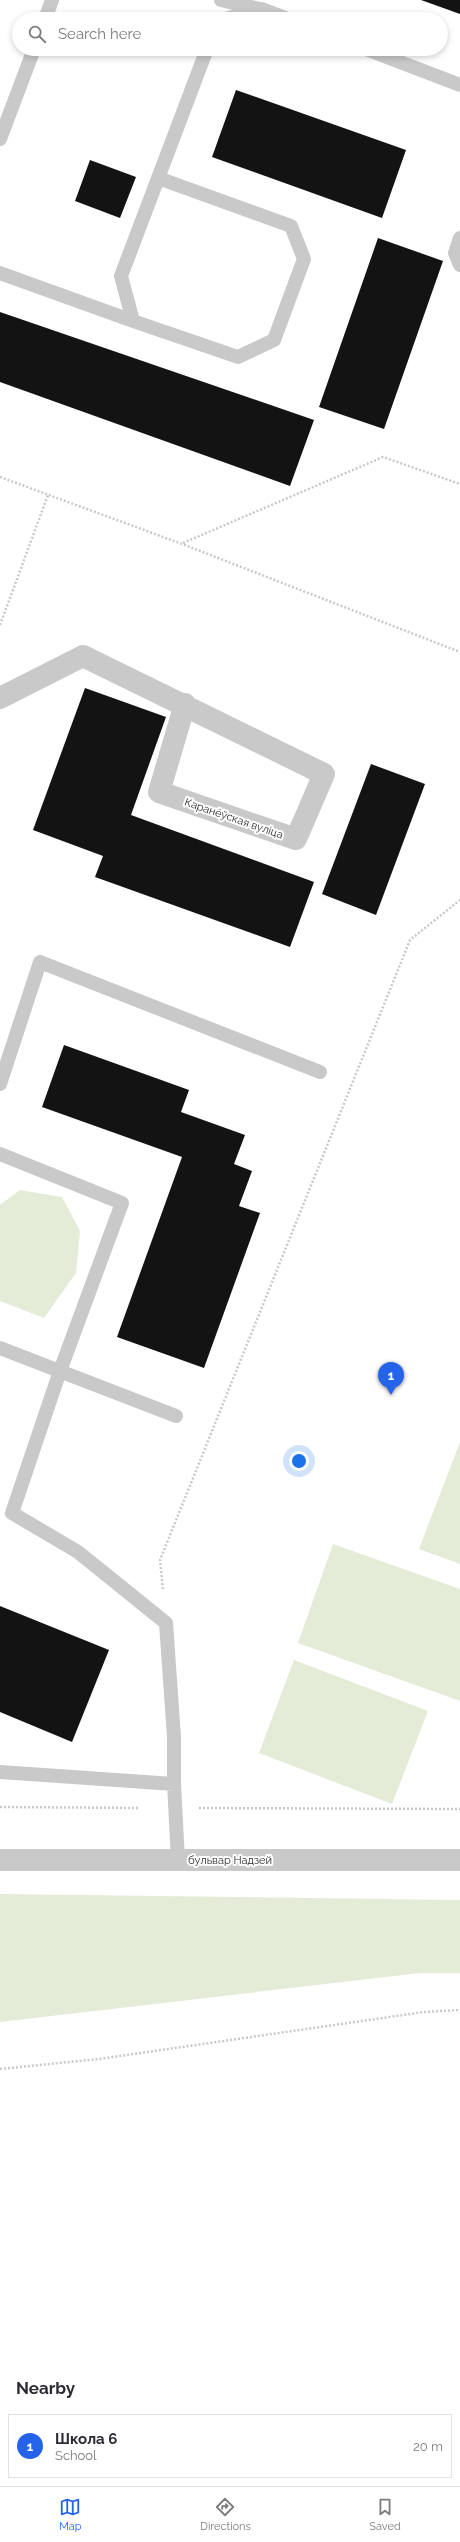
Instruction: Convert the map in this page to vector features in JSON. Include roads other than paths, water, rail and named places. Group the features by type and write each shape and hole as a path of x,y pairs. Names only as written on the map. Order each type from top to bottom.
{"street":[{"name":"Каранёўская вуліца","path":"0,698 83,656 186,704 324,774 296,839 158,792 186,704"},
{"name":"бульвар Надзей","path":"0,1860 460,1860"}],"lane":[{"path":"48,12 52,0"},
{"path":"221,0 270,12"},
{"path":"251,12 262,9"},
{"path":"0,139 31,56"},
{"path":"133,321 121,276 204,56"},
{"path":"384,56 460,85"},
{"path":"0,273 238,357 274,340 304,258 291,226 158,178"},
{"path":"460,238 455,253 460,264"},
{"path":"0,1084 40,962 320,1072"},
{"path":"0,1154 122,1203 60,1371 12,1513 78,1552 166,1623 174,1738 174,1784 178,1860"},
{"path":"0,1348 176,1416"},
{"path":"0,1772 174,1784"}],"place":[{"name":"Школа 6","path":"391,1395"}]}
